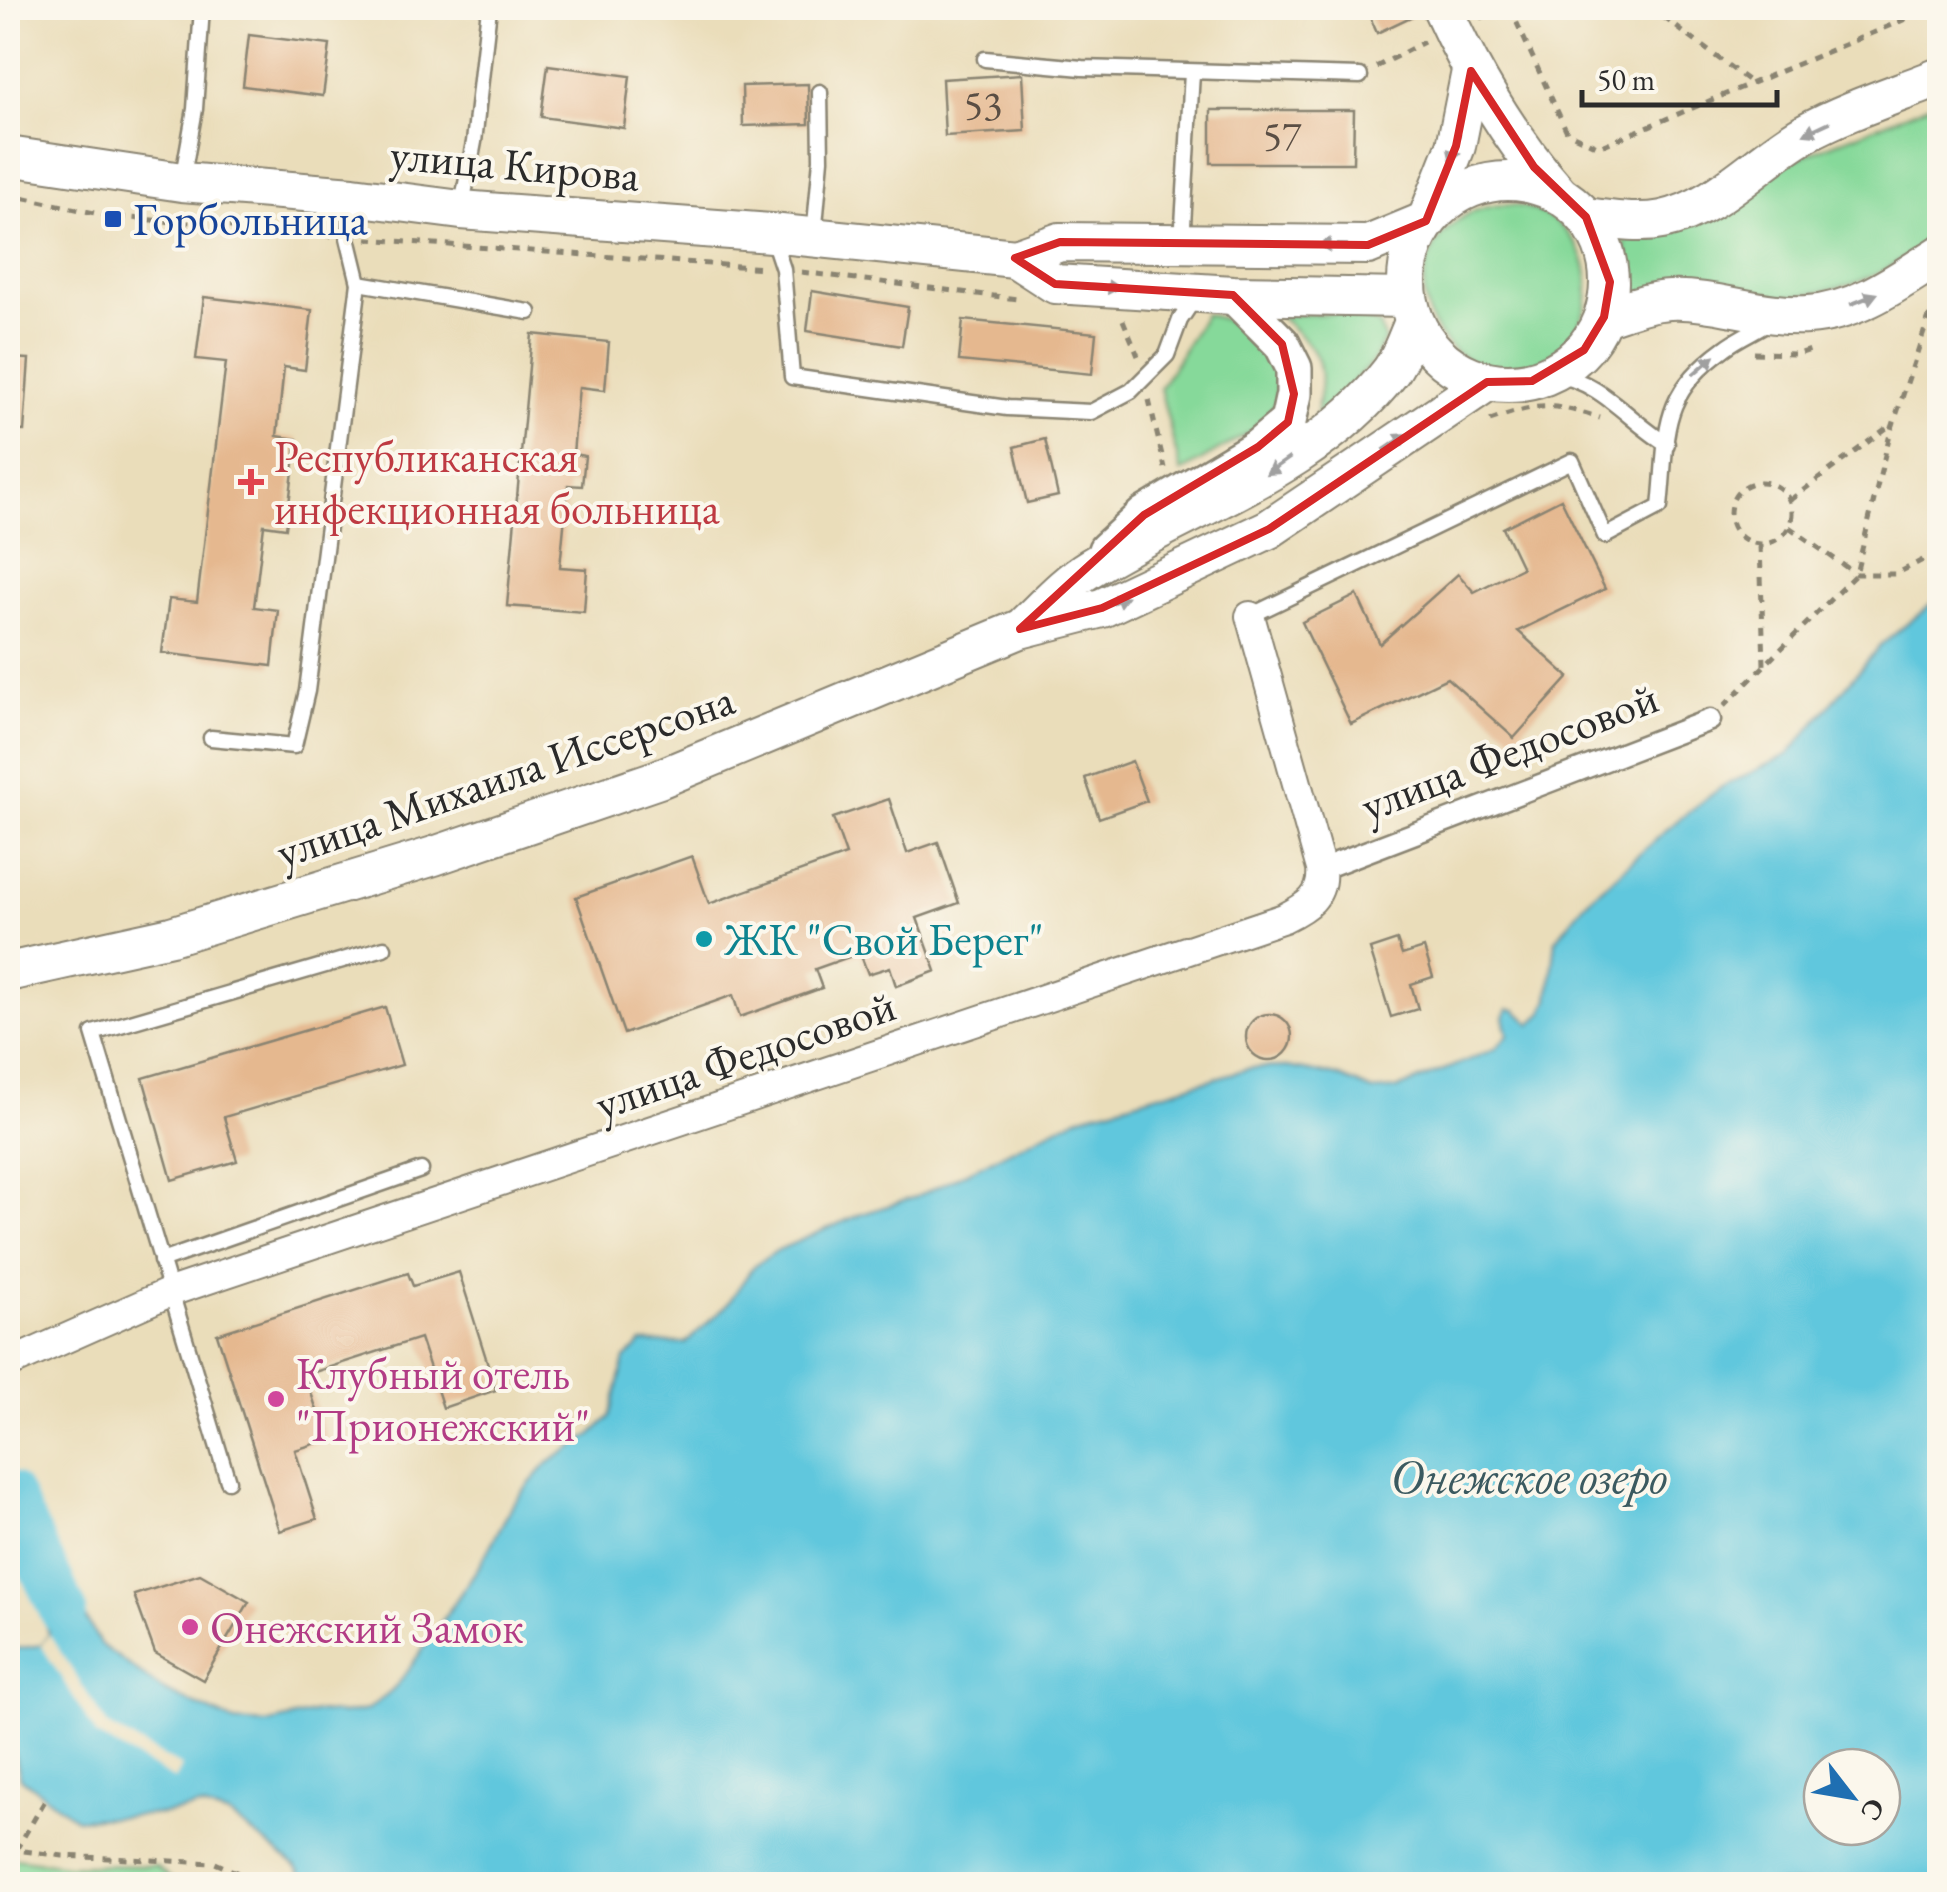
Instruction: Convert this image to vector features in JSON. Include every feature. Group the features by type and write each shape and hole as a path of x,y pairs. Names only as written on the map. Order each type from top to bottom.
{"main road":[{"path":"1436,23 1470,71 1534,167 1572,205 1604,247 1610,282 1604,317 1584,350 1553,374 1510,384 1487,382 1456,370 1431,350 1411,310 1410,258 1456,146 1470,71"},
{"path":"1426,222 1452,196 1486,182 1523,181 1572,205 1644,222 1683,215 1810,131 1940,77"},
{"name":"улица Кирова","path":"8,156 182,182 1016,258 1060,242 1368,245 1426,222"},
{"path":"1604,317 1652,302 1675,300 1780,315 1810,315 1862,302 1940,255"},
{"name":"улица Кирова","path":"1016,258 1055,284 1411,310"},
{"name":"улица Михаила Иссерсона","path":"1020,628 1085,570 1260,479 1354,413 1394,368 1411,310"},
{"name":"улица Михаила Иссерсона","path":"8,972 171,936 434,856 660,779 1020,628 1102,608 1269,529 1487,382"}],"street":[{"path":"1085,570 1144,514 1258,447 1288,422 1294,368 1282,344 1216,294"},
{"path":"1250,616 1321,869"},
{"name":"улица Федосовой","path":"8,1364 170,1292 1284,918 1311,904 1322,882 1321,869 1710,720"}],"lane":[{"path":"182,182 195,109 202,8"},
{"path":"461,210 474,142 489,8"},
{"path":"985,59 1192,73 1360,76"},
{"path":"1182,242 1192,73"},
{"path":"814,237 821,159 820,92"},
{"path":"210,738 294,746 307,691 359,282 348,238 353,196"},
{"path":"772,233 783,270 792,377 1008,408 1091,412 1131,391 1166,355 1180,320 1216,294"},
{"path":"359,282 529,312"},
{"path":"1250,616 1572,460 1605,536 1660,507 1670,410 1680,390 1696,370 1729,344 1780,315"},
{"path":"1553,374 1582,380 1667,444"},
{"path":"228,1482 93,1033 384,948"},
{"path":"160,1261 421,1170"}],"path":[{"path":"1510,8 1567,132 1599,147 1932,8"},
{"path":"1651,8 1754,84"},
{"path":"1912,8 1915,15"},
{"path":"1360,76 1436,23"},
{"path":"8,194 108,216 783,270 1018,299"},
{"path":"1926,295 1940,286"},
{"path":"1710,720 1856,574 1894,422 1940,286"},
{"path":"1119,312 1144,378 1168,479"},
{"path":"1743,353 1798,354 1833,342"},
{"path":"1484,422 1529,406 1566,407 1615,423"},
{"path":"1790,500 1894,422"},
{"path":"1764,481 1780,487 1790,500 1789,528 1777,540 1760,544 1744,540 1732,528 1729,511 1734,495 1747,484 1764,481"},
{"path":"1789,528 1856,574 1896,574 1940,552"},
{"path":"1760,544 1764,666"},
{"path":"46,1799 12,1850 215,1863 264,1884"}],"highlighted area":[{"path":"1471,71 1534,167 1586,217 1610,282 1604,317 1584,350 1532,381 1487,382 1269,529 1102,608 1020,629 1144,515 1258,447 1288,422 1294,394 1282,344 1233,295 1055,284 1015,258 1060,242 1368,245 1426,221 1456,146"}],"green space":[{"path":"1939,101 1939,235 1900,261 1858,282 1803,295 1746,298 1633,293 1624,240 1800,157"},
{"path":"1506,205 1537,211 1564,229 1582,256 1588,287 1582,318 1564,345 1537,363 1506,369 1475,363 1448,345 1430,318 1424,287 1430,256 1448,229 1475,211"},
{"path":"1355,313 1379,325 1385,340 1371,364 1315,419 1321,384 1318,360 1278,315"},
{"path":"1205,314 1253,332 1262,341 1274,365 1277,402 1255,429 1181,472 1160,388"},
{"path":"8,1857 66,1865 155,1866 178,1884 8,1884"}],"water":[{"name":"Онежское озеро","path":"1939,598 1939,1884 308,1884 297,1867 230,1816 199,1807 164,1814 76,1819 21,1778 8,1733 8,1650 41,1645 49,1634 35,1581 36,1551 46,1549 101,1645 166,1692 235,1722 266,1724 316,1712 343,1714 367,1710 393,1690 407,1672 530,1483 548,1463 590,1436 610,1417 625,1359 642,1343 686,1343 727,1305 753,1267 778,1250 859,1215 916,1197 1078,1117 1251,1068 1287,1067 1337,1076 1373,1091 1398,1089 1495,1049 1508,1035 1504,1017 1508,1009 1516,1010 1531,1024 1542,1014 1549,999 1556,940 1585,903 1677,821 1723,786 1789,754 1879,647"}],"pier":[{"path":"49,1634 108,1726 182,1767 175,1780 97,1736 41,1645"}],"building":[{"path":"1366,8 1420,8 1421,12 1377,33"},
{"path":"249,35 330,45 323,96 243,86"},
{"path":"548,65 630,76 624,128 541,117"},
{"path":"1022,74 1025,131 945,136 942,79"},
{"path":"808,84 809,124 743,126 742,86"},
{"path":"1211,110 1354,110 1353,163 1211,163"},
{"path":"812,291 908,307 902,346 807,331"},
{"name":"Республиканская инфекционная больница","path":"204,297 312,310 305,370 284,367 277,436 297,439 286,528 264,525 254,607 278,610 272,666 162,653 169,599 197,602 226,362 196,359"},
{"path":"963,320 1096,333 1092,374 959,361"},
{"path":"532,334 609,342 605,390 579,387 573,454 585,456 582,486 568,485 560,567 587,569 584,612 507,606"},
{"path":"8,358 29,359 24,431 8,430"},
{"path":"1045,439 1058,496 1027,503 1014,447"},
{"path":"1561,499 1605,589 1518,631 1569,677 1514,738 1447,678 1351,724 1302,622 1357,595 1380,644 1458,574 1474,592 1522,568 1503,528"},
{"path":"1132,761 1147,801 1099,818 1085,778"},
{"name":"ЖК \"Свой Берег\"","path":"889,799 907,853 938,842 959,903 917,918 936,971 896,986 890,967 868,974 860,953 815,969 822,988 740,1017 733,995 624,1034 576,897 692,856 709,904 846,855 833,818"},
{"path":"1397,940 1402,955 1424,948 1433,977 1411,984 1418,1009 1391,1017 1370,949"},
{"path":"385,1007 402,1065 224,1117 237,1161 172,1180 143,1078"},
{"path":"1269,1014 1285,1021 1292,1037 1285,1053 1269,1060 1253,1053 1246,1037 1253,1021"},
{"name":"Клубный отель \"Прионежский\"","path":"459,1272 496,1390 443,1408 420,1338 305,1375 327,1440 295,1450 317,1519 280,1531 217,1334 408,1273 413,1286"},
{"name":"Онежский Замок","path":"200,1574 249,1602 203,1680 155,1653 134,1595"}],"waterway":[{"path":"8,1495 63,1610"}],"place":[{"name":"Горбольница","path":"113,219"},
{"name":"Республиканская инфекционная больница","path":"251,482"},
{"name":"ЖК \"Свой Берег\"","path":"704,939"},
{"name":"Клубный отель \"Прионежский\"","path":"276,1399"},
{"name":"Онежский Замок","path":"190,1627"}]}
